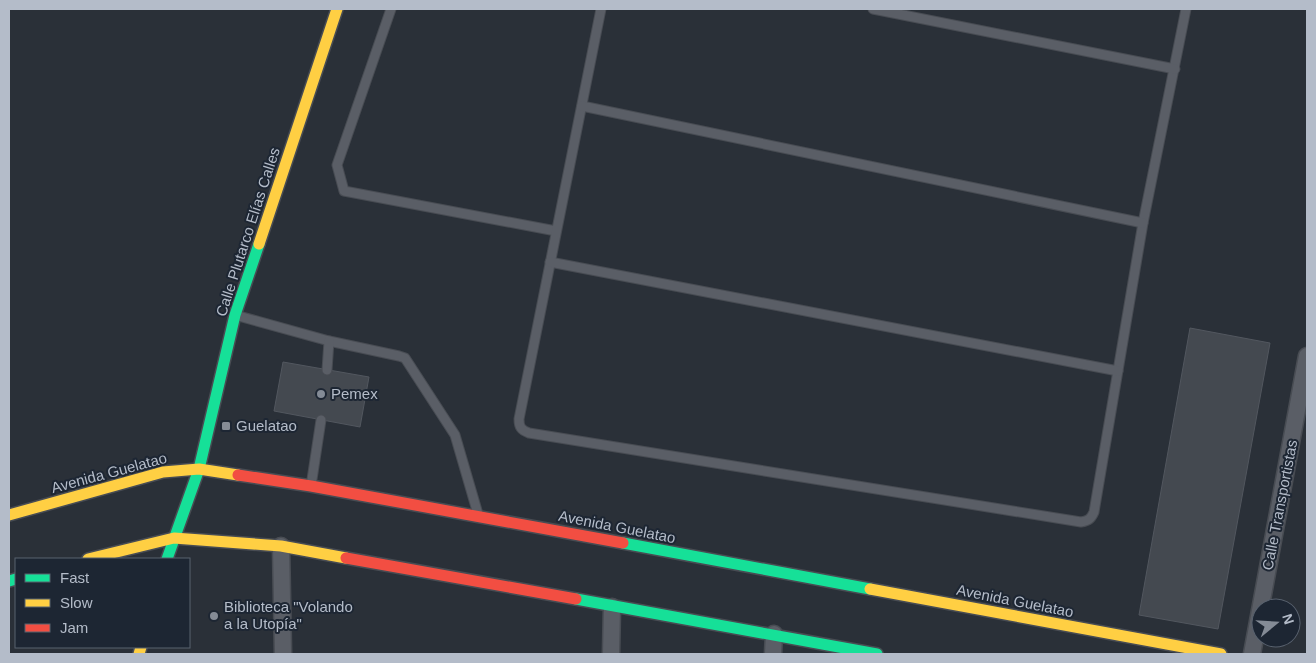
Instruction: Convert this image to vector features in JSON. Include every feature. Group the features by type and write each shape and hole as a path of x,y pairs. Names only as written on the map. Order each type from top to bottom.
{"main road":[{"name":"Calle Plutarco Elías Calles","path":"167,558 199,469 235,315 337,9"},
{"name":"Avenida Guelatao","path":"9,515 163,472 199,469 311,486 479,516 1221,654"},
{"path":"92,558 174,538 281,546 877,654"}],"street":[{"name":"Calle Transportistas","path":"1252,654 1307,356"},
{"path":"281,546 282,654"},
{"path":"611,654 612,607"},
{"path":"773,654 774,634"}],"lane":[{"path":"391,9 337,165 344,191 556,232"},
{"path":"601,9 519,419 519,425 523,431 1071,520 1087,521 1092,518 1094,512 1143,223 1186,9"},
{"path":"873,9 1175,69"},
{"path":"582,106 1143,223"},
{"path":"550,262 1118,371"},
{"path":"235,315 329,341 405,358 455,435 479,516"},
{"path":"327,370 329,341"},
{"path":"311,486 321,420"}],"building":[{"path":"1190,328 1270,343 1218,629 1139,615"},
{"name":"Pemex","path":"283,362 369,377 360,427 274,411"}],"traffic: fast":[{"path":"167,558 199,469 235,315 259,244"},
{"path":"623,543 870,589"},
{"path":"9,581 15,579"},
{"path":"576,599 877,654"}],"traffic: slow":[{"path":"259,244 337,9"},
{"path":"9,515 163,472 199,469 238,475"},
{"path":"92,558 174,538 281,546 346,558"},
{"path":"870,589 1221,654"},
{"path":"139,654 141,648"}],"traffic: jam":[{"path":"238,475 311,486 623,543"},
{"path":"346,558 576,599"}],"place":[{"name":"Pemex","path":"321,394"},
{"name":"Guelatao","path":"226,426"},
{"name":"Biblioteca \"Volando a la Utopía\"","path":"214,616"}]}
